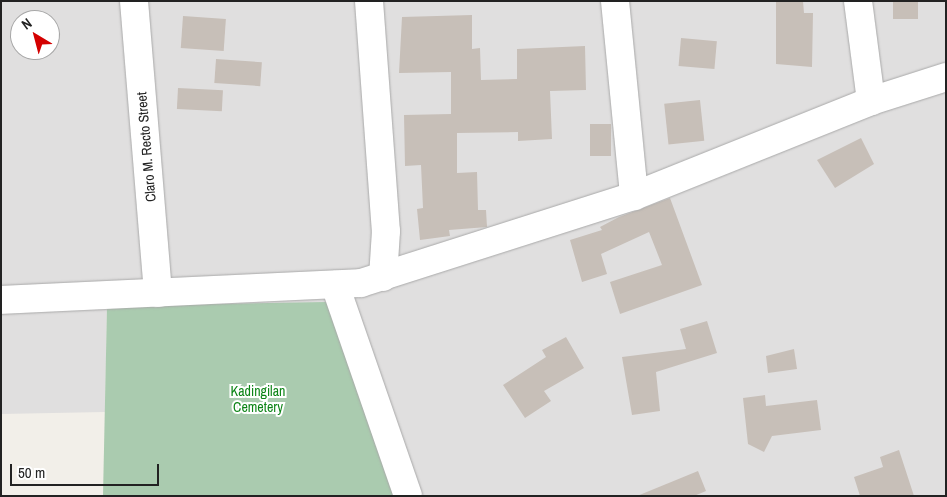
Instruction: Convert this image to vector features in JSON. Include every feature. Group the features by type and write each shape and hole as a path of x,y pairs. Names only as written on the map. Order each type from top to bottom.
{"street":[{"name":"Claro M. Recto Street","path":"134,1 158,293"},
{"path":"369,1 386,231 384,277"},
{"path":"615,1 634,196"},
{"path":"858,1 871,101"},
{"path":"1,300 335,285 384,277 634,196 871,101 946,77"},
{"path":"335,285 408,496"}],"shaded area":[{"path":"1,1 946,1 946,496 394,496 107,306 105,412 1,414"}],"green space":[{"name":"Kadingilan Cemetery","path":"327,302 394,496 103,496 107,306"}],"building":[{"path":"776,1 803,1 804,13 813,13 812,67 776,64"},
{"path":"893,1 918,1 918,19 893,19"},
{"path":"472,15 472,49 480,48 481,80 517,79 517,49 585,46 586,90 550,91 552,139 518,141 518,132 457,133 457,173 477,172 478,210 486,210 487,227 449,230 450,236 420,240 417,209 423,208 421,165 405,166 404,115 451,114 451,72 399,73 402,17"},
{"path":"183,16 226,19 224,51 181,48"},
{"path":"681,38 717,41 714,69 679,66"},
{"path":"216,59 262,62 260,86 214,83"},
{"path":"178,88 223,90 222,111 177,109"},
{"path":"700,100 704,141 668,145 664,104"},
{"path":"590,124 611,124 611,156 590,156"},
{"path":"861,138 874,164 835,188 817,160"},
{"path":"670,198 702,285 620,314 610,282 662,265 649,232 601,254 607,274 582,282 570,240 602,230 600,227 619,217"},
{"path":"707,321 717,353 656,372 660,411 632,415 622,357 686,349 680,329"},
{"path":"566,337 584,368 544,391 551,401 525,418 503,385 546,357 542,350"},
{"path":"794,349 797,369 768,373 766,356"},
{"path":"765,395 766,406 817,400 821,430 772,436 764,452 748,444 743,398"},
{"path":"899,450 914,496 860,496 854,477 883,467 880,457"},
{"path":"698,471 706,491 694,496 637,496"}]}
